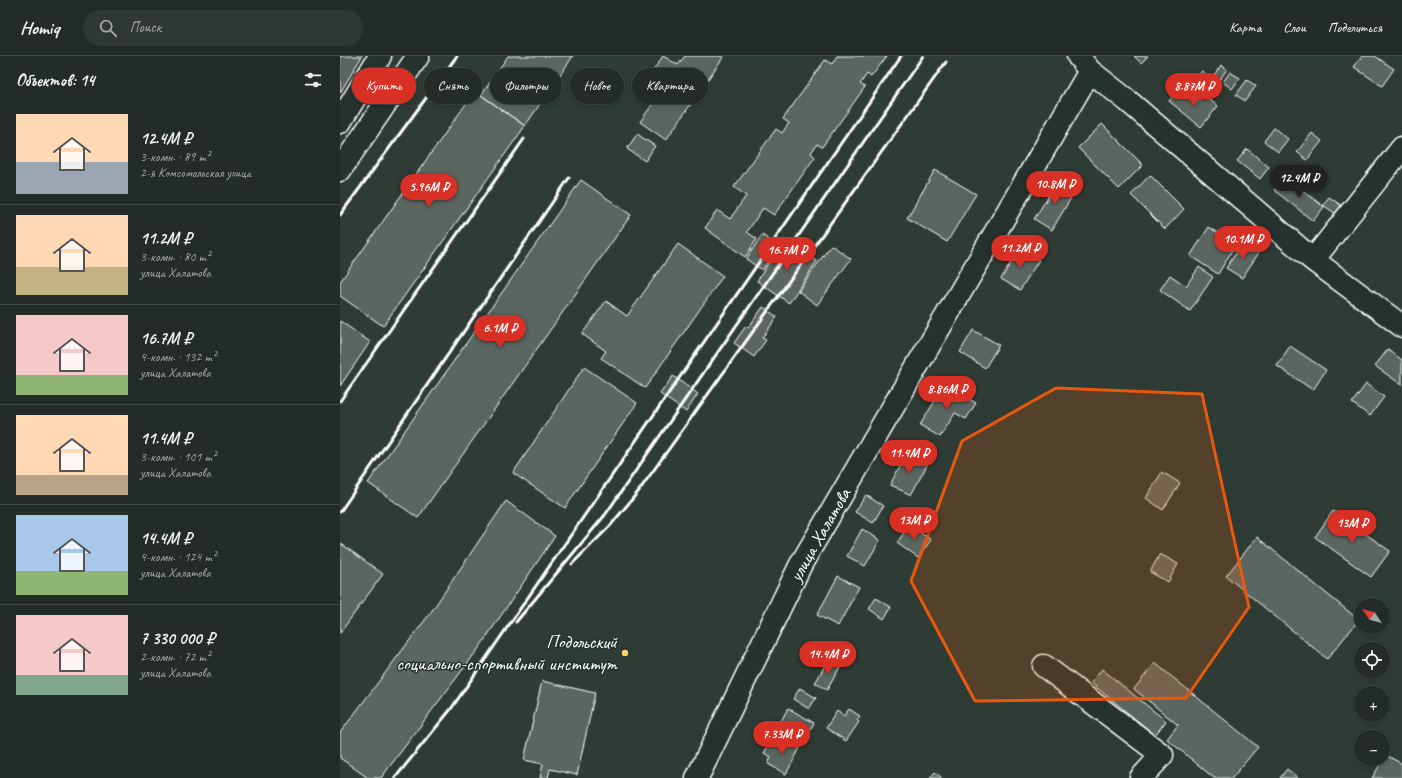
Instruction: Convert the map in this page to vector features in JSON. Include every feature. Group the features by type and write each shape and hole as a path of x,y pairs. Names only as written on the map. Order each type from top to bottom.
{"street":[{"path":"340,122 380,56"},
{"path":"340,170 418,56"},
{"path":"1084,64 1313,260 1402,326"},
{"name":"улица Халатова","path":"697,778 801,564 1084,64"},
{"path":"1313,260 1402,148"},
{"path":"1044,666 1162,755 1153,774"}],"highlighted area":[{"path":"1056,388 1202,394 1249,607 1186,698 975,701 911,581 962,441"}],"building":[{"path":"340,56 362,56 355,68 352,68 352,73 340,93"},
{"path":"508,56 573,56 562,72 562,68 500,68"},
{"path":"663,56 678,65 685,56 724,56 708,79 708,68 655,68"},
{"path":"837,56 887,56 871,77 867,74 860,84 865,87 822,147 817,144 811,153 815,157 774,215 763,208 747,232 757,239 745,257 705,228 717,210 730,219 746,196 734,187 776,129 782,133 789,123 783,119 825,60 832,64"},
{"path":"1134,56 1148,56 1141,63"},
{"path":"1362,56 1375,56 1394,69 1382,86 1354,67"},
{"path":"1221,65 1227,69 1220,79 1214,75"},
{"path":"1202,71 1211,78 1204,88 1194,80"},
{"path":"1230,72 1240,78 1232,89 1223,82"},
{"path":"1247,80 1256,86 1245,101 1236,95"},
{"path":"490,82 490,101 482,96"},
{"path":"1179,89 1196,103 1203,95 1218,106 1201,127 1169,101"},
{"path":"482,96 490,102 490,104 494,104 525,126 383,326 340,296 340,282 466,104 482,104"},
{"path":"494,104 540,104 525,126"},
{"path":"653,104 691,104 666,140 640,122"},
{"path":"1102,124 1143,165 1119,189 1078,148"},
{"path":"1274,128 1288,139 1278,152 1264,141"},
{"path":"1312,133 1322,141 1307,160 1297,152"},
{"path":"637,134 655,146 645,161 627,149"},
{"path":"1247,149 1269,167 1260,179 1237,161"},
{"path":"935,170 976,194 947,242 907,218"},
{"path":"1150,175 1184,209 1165,229 1131,195"},
{"path":"1286,177 1324,207 1313,221 1274,190"},
{"path":"581,180 631,215 418,518 368,483"},
{"path":"1058,181 1075,191 1052,230 1034,219"},
{"path":"1329,197 1342,206 1336,214 1323,205"},
{"path":"1209,227 1236,244 1218,274 1190,256"},
{"path":"762,235 779,246 762,270 746,259"},
{"path":"784,239 817,261 789,303 757,281"},
{"path":"1244,241 1260,251 1242,278 1226,268"},
{"path":"678,244 723,276 645,388 601,358 606,351 582,334 606,301 627,316"},
{"path":"831,245 851,259 817,305 798,291"},
{"path":"1020,248 1039,260 1020,290 1001,279"},
{"path":"1199,267 1213,277 1190,311 1160,290 1170,275 1186,286"},
{"path":"763,307 777,317 762,338 766,340 754,357 734,343 746,326 748,328"},
{"path":"340,321 370,342 340,386"},
{"path":"973,330 999,345 985,368 960,352"},
{"path":"1290,346 1326,370 1313,390 1277,366"},
{"path":"1388,349 1402,360 1402,385 1375,366"},
{"path":"584,367 637,403 565,508 513,473"},
{"path":"673,376 698,394 686,412 660,394"},
{"path":"1366,384 1384,397 1370,416 1352,403"},
{"path":"945,385 976,403 966,419 955,413 940,437 920,425"},
{"path":"907,452 928,463 911,495 890,485"},
{"path":"1162,472 1180,483 1163,510 1146,498"},
{"path":"866,495 883,506 873,523 855,512"},
{"path":"506,501 555,536 479,648 381,778 368,778 340,758 340,733 431,612"},
{"path":"1333,511 1390,551 1371,577 1315,537"},
{"path":"909,525 931,540 918,558 897,543"},
{"path":"862,529 880,540 865,566 847,556"},
{"path":"1257,537 1354,616 1354,626 1327,659 1226,576"},
{"path":"340,543 383,574 340,633"},
{"path":"1160,554 1178,564 1168,582 1150,572"},
{"path":"838,576 859,587 838,626 817,615"},
{"path":"876,598 891,607 884,619 869,609"},
{"path":"828,660 840,667 827,690 815,683"},
{"path":"1155,663 1258,747 1232,778 1214,778 1167,739 1178,725 1134,689"},
{"path":"1102,669 1166,721 1155,735 1091,683"},
{"path":"542,681 595,693 577,775 550,769 548,778 540,778 543,764 524,760"},
{"path":"800,688 816,698 809,709 793,699"},
{"path":"788,708 814,723 804,740 779,725"},
{"path":"849,709 860,716 857,720 859,722 846,741 826,728 837,711 844,716"},
{"path":"782,739 800,748 786,774 768,764 771,757 764,753 771,741 779,745"},
{"path":"1390,757 1402,764 1402,778 1372,778 1379,766 1390,766"},
{"path":"1287,769 1298,778 1280,778"},
{"path":"935,772 942,778 930,778"}],"railway":[{"path":"340,215 457,56"},
{"path":"395,778 451,709 901,56"},
{"path":"516,622 605,515 923,56"},
{"path":"572,564 610,526 638,492 946,62"},
{"path":"340,401 524,139"},
{"path":"340,512 569,178"}],"place":[{"name":"Подольский социально-спортивный институт","path":"625,653"}]}
